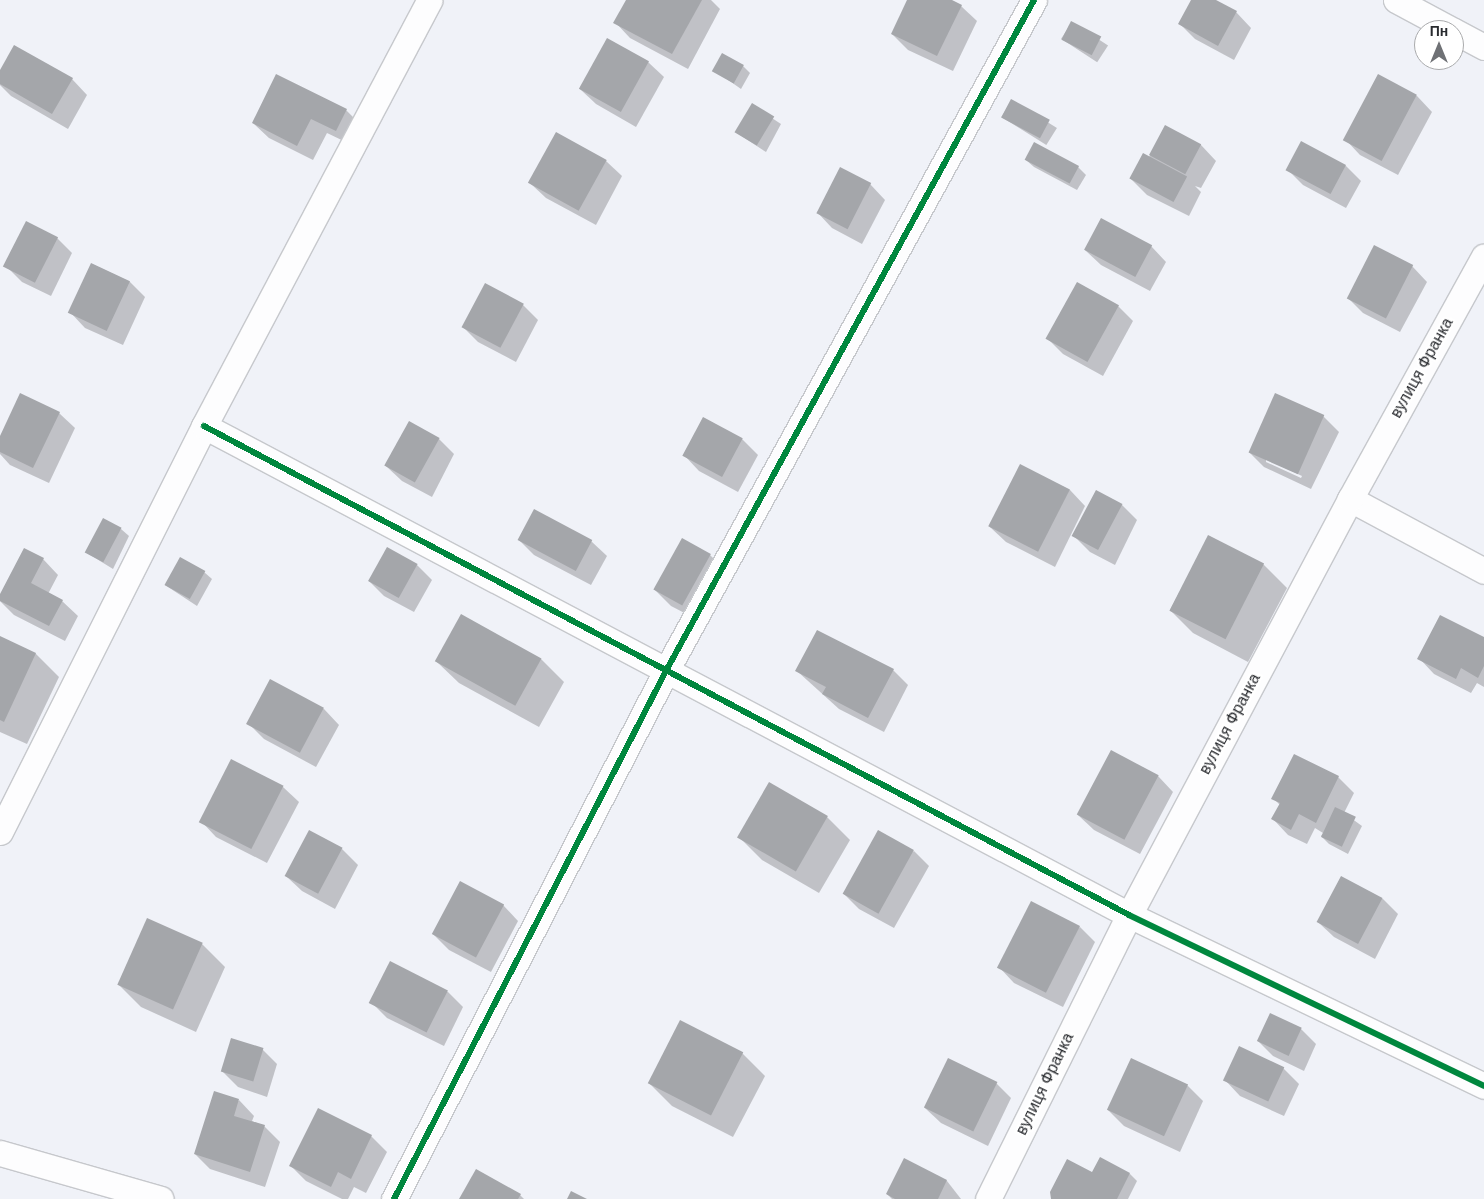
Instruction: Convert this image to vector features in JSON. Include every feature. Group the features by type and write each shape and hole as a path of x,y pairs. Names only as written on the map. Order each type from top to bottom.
{"street":[{"path":"0,832 204,426 430,0"},
{"path":"394,1199 667,669 1034,0"},
{"path":"1396,0 1433,20"},
{"path":"1464,37 1484,48"},
{"name":"вулиця Франка","path":"988,1199 1129,915 1350,499 1484,256"},
{"path":"204,426 667,669 1129,915 1484,1086"},
{"path":"1350,499 1484,571"},
{"path":"0,1154 161,1199"}],"building":[{"path":"626,0 702,0 672,54 613,23"},
{"path":"907,0 952,0 962,5 937,56 891,34"},
{"path":"1191,0 1216,0 1237,11 1218,46 1178,24"},
{"path":"1071,21 1101,36 1092,55 1061,40"},
{"path":"607,38 649,61 621,112 579,89"},
{"path":"14,45 73,78 52,114 0,84 0,70"},
{"path":"722,53 744,65 734,83 712,71"},
{"path":"276,74 347,109 336,131 311,119 297,146 252,123"},
{"path":"1378,74 1417,95 1382,161 1343,140"},
{"path":"1011,99 1050,120 1040,138 1001,118"},
{"path":"752,103 774,116 757,146 734,132"},
{"path":"1165,125 1201,144 1185,174 1149,155"},
{"path":"556,132 607,160 579,211 528,183"},
{"path":"1301,141 1346,165 1331,194 1286,170"},
{"path":"1034,142 1079,166 1070,184 1025,160"},
{"path":"1143,153 1187,176 1174,202 1129,179"},
{"path":"840,167 871,183 848,229 816,213"},
{"path":"1101,218 1152,245 1135,277 1084,250"},
{"path":"26,221 58,237 35,283 3,266"},
{"path":"1374,245 1413,265 1386,318 1347,298"},
{"path":"91,263 130,281 107,331 68,313"},
{"path":"1077,282 1119,305 1087,362 1045,339"},
{"path":"485,283 524,304 500,348 462,327"},
{"path":"20,393 60,412 33,468 0,452 0,436"},
{"path":"1275,393 1324,415 1298,474 1249,452"},
{"path":"703,417 743,438 722,477 682,456"},
{"path":"409,421 440,438 415,483 384,466"},
{"path":"1020,464 1070,489 1038,552 988,526"},
{"path":"1096,490 1122,504 1098,550 1072,536"},
{"path":"534,509 592,540 576,571 518,540"},
{"path":"103,518 122,528 103,562 85,552"},
{"path":"1208,535 1264,564 1226,639 1169,611"},
{"path":"682,538 711,554 682,606 653,590"},
{"path":"387,547 418,564 399,598 368,581"},
{"path":"24,548 44,558 31,583 63,600 49,626 0,601 0,594"},
{"path":"180,557 205,571 190,599 164,585"},
{"path":"461,614 541,659 515,706 435,661"},
{"path":"1440,615 1484,637 1484,666 1478,678 1461,668 1456,679 1417,659"},
{"path":"817,630 894,669 868,718 822,694 826,687 795,671"},
{"path":"0,636 36,653 4,722 0,720"},
{"path":"270,679 324,708 300,753 246,724"},
{"path":"1111,750 1159,775 1124,840 1077,814"},
{"path":"1294,754 1339,776 1316,823 1299,814 1291,830 1271,819 1280,803 1271,799"},
{"path":"231,759 284,786 251,849 199,822"},
{"path":"769,782 828,816 796,871 737,837"},
{"path":"1335,807 1356,817 1342,847 1321,837"},
{"path":"309,830 343,848 318,894 285,876"},
{"path":"878,830 914,850 878,914 843,894"},
{"path":"1341,876 1382,898 1358,944 1317,922"},
{"path":"460,881 504,904 476,957 432,934"},
{"path":"1031,901 1080,926 1046,993 997,968"},
{"path":"147,918 203,943 173,1009 117,985"},
{"path":"390,961 448,991 427,1032 369,1003"},
{"path":"1270,1013 1302,1028 1289,1056 1257,1041"},
{"path":"680,1020 743,1052 711,1115 648,1083"},
{"path":"231,1038 264,1048 253,1081 221,1071"},
{"path":"1239,1046 1284,1067 1268,1102 1223,1080"},
{"path":"948,1058 997,1082 973,1132 924,1107"},
{"path":"1131,1058 1188,1085 1164,1136 1107,1110"},
{"path":"214,1091 239,1099 234,1116 265,1125 250,1172 194,1154"},
{"path":"318,1108 372,1135 351,1179 338,1172 331,1187 289,1166"},
{"path":"1100,1157 1130,1173 1117,1199 1051,1199 1050,1192 1067,1159 1092,1172"},
{"path":"904,1158 947,1180 938,1199 895,1199 886,1194"},
{"path":"476,1169 521,1194 518,1199 459,1199"},
{"path":"571,1191 587,1199 567,1199"}],"cycle path":[{"path":"394,1199 667,669 1034,0"},
{"path":"204,426 1129,915 1484,1086"}]}
